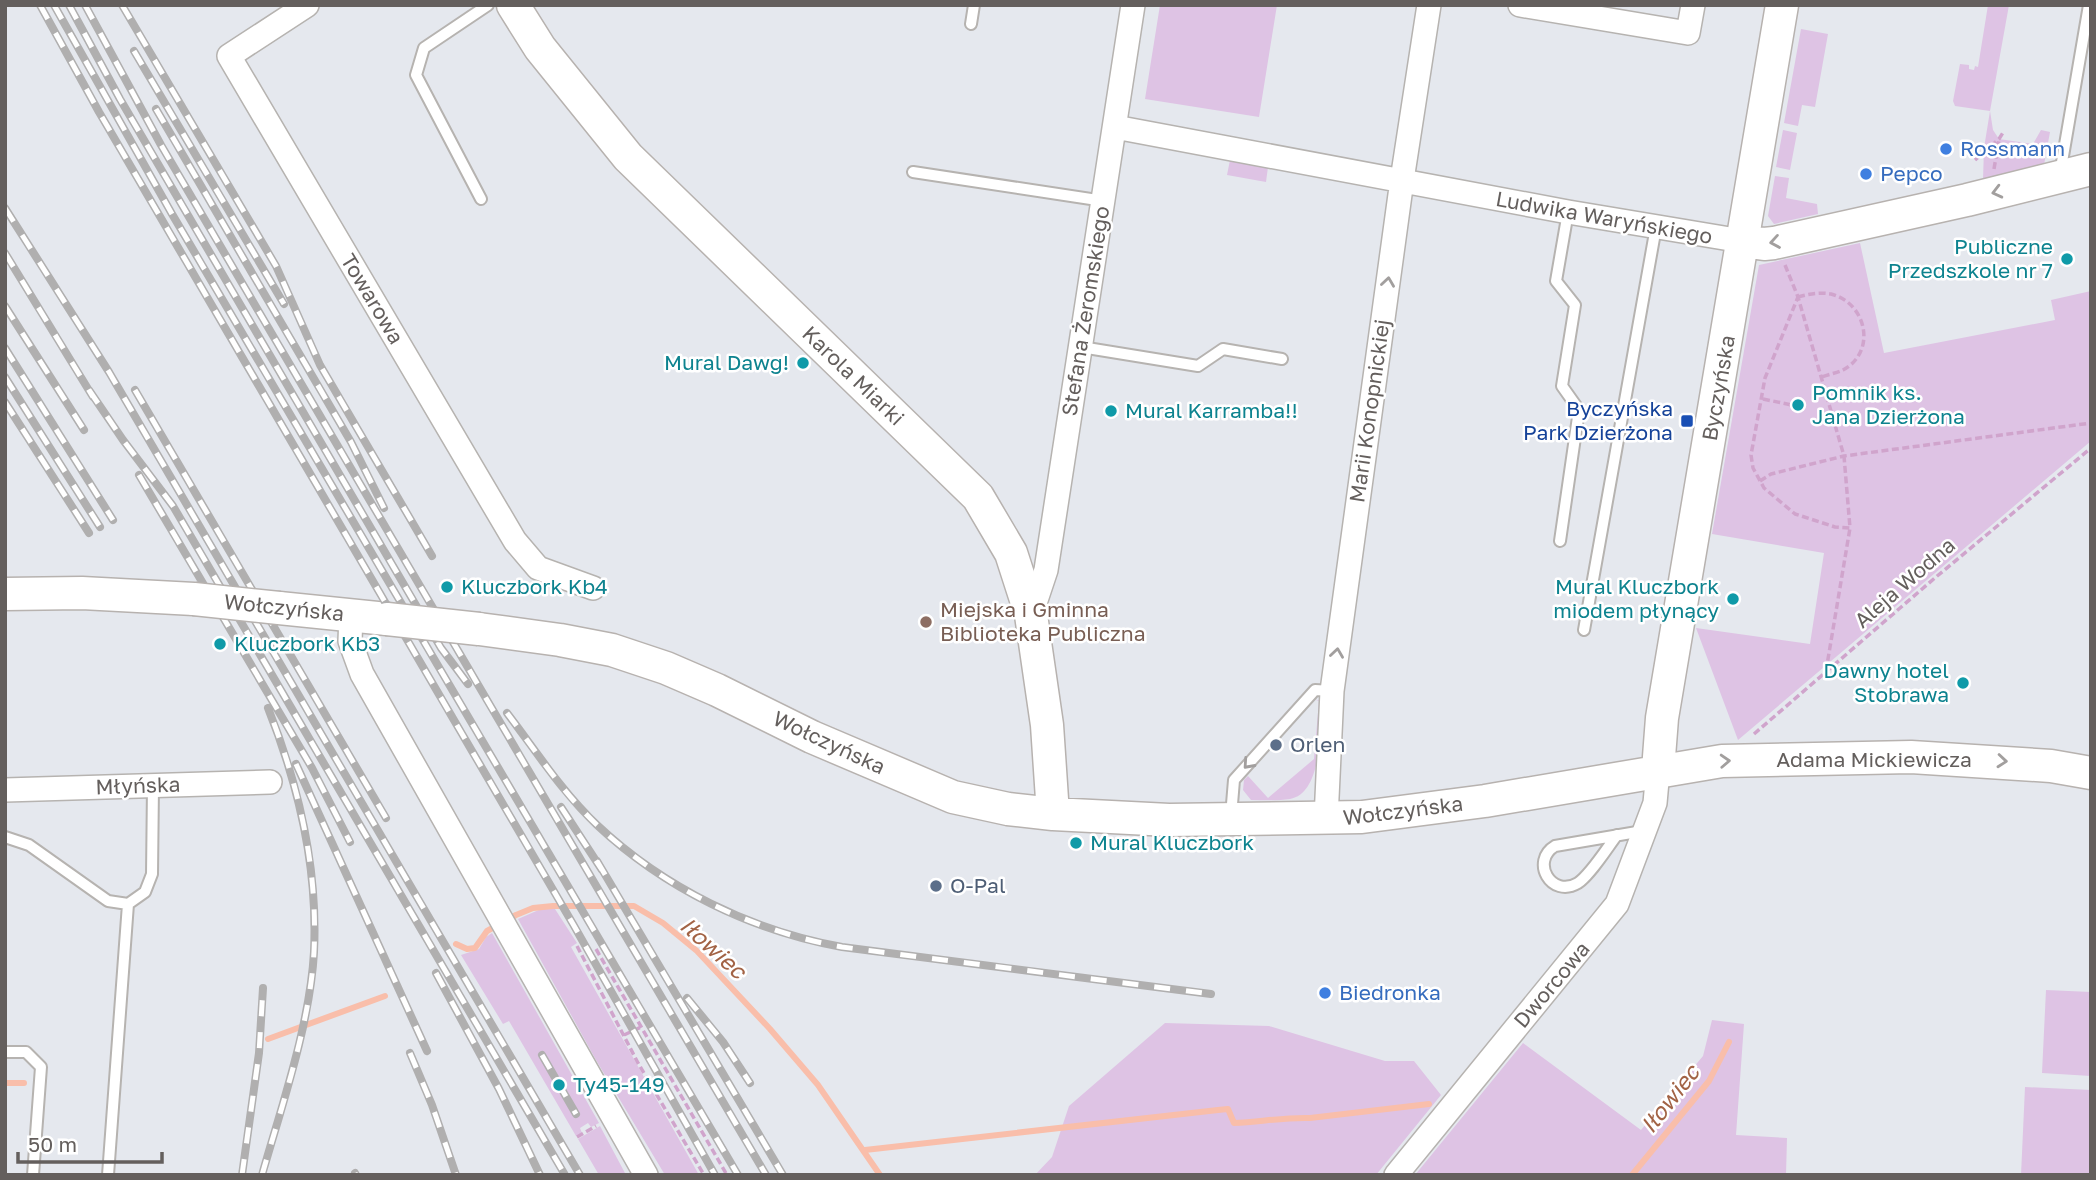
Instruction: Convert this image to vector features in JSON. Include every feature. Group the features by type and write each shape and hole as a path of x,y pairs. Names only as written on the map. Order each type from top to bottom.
{"street":[{"name":"Towarowa","path":"307,5 229,56 515,541 538,568 593,587"},
{"name":"Karola Miarki","path":"513,5 540,48 628,157 978,497 1011,553 1031,615 1047,725 1053,814"},
{"name":"Stefana Żeromskiego","path":"1031,615 1046,570 1133,5"},
{"name":"Marii Konopnickiej","path":"1326,819 1332,691 1402,180 1429,5"},
{"path":"1520,5 1688,33 1693,5"},
{"name":"Byczyńska","path":"1658,770 1662,719 1782,5"},
{"name":"Ludwika Waryńskiego","path":"1115,127 1568,212 1764,244 2077,173"},
{"name":"Wołczyńska","path":"5,594 82,593 194,599 479,629 611,650 667,668 811,737 953,797 1007,809 1053,814 1231,820 1326,819 1401,814 1658,770"},
{"path":"351,615 349,641 357,664 646,1175"},
{"name":"Adama Mickiewicza","path":"1658,770 1722,761 1910,757 2051,765 2091,773"},
{"name":"Dworcowa","path":"1396,1175 1618,904 1655,803 1658,770"},
{"name":"Młyńska","path":"5,790 270,782"}],"lane":[{"path":"481,199 416,75 424,48 488,5"},
{"path":"971,24 974,5"},
{"path":"2077,173 2062,162 2089,5"},
{"path":"913,172 1104,201"},
{"path":"1560,541 1579,410 1562,386 1574,305 1556,281 1568,212"},
{"path":"1584,630 1656,227"},
{"path":"1081,347 1198,366 1223,349 1282,359"},
{"path":"1231,820 1234,780 1314,690 1332,691"},
{"path":"5,837 29,845 108,901 128,904 145,892 152,874 153,786"},
{"path":"1617,835 1576,884 1560,887 1550,883 1546,877 1545,856 1548,850 1555,846 1617,835 1636,832 1644,834"},
{"path":"108,1175 128,904"},
{"path":"5,1052 26,1052 41,1067 33,1175"}],"path":[{"path":"1975,160 1999,139 2004,131"},
{"path":"1994,179 1999,139"},
{"path":"1781,256 1798,297 1844,456 1850,528 1825,673"},
{"path":"1798,297 1829,294 1853,305 1861,316 1863,344 1857,358 1845,369 1821,377"},
{"path":"1798,297 1765,378 1751,455 1753,468 1771,494 1795,513 1835,527 1850,528"},
{"path":"1763,399 1792,405"},
{"path":"1760,481 1771,474 1844,456 2091,423"},
{"name":"Aleja Wodna","path":"1752,736 2091,448"},
{"path":"577,946 704,1175"},
{"path":"596,950 727,1175"},
{"path":"624,1035 641,1026"},
{"path":"577,1137 603,1123"}],"shaded area":[{"path":"1160,5 1277,5 1259,117 1145,99"},
{"path":"1988,5 2009,5 1990,111 1955,106 1953,101 1960,64 1969,65 1969,69 1974,70 1975,66 1978,67"},
{"path":"1801,29 1828,34 1815,107 1802,105 1798,126 1784,123"},
{"path":"1990,111 1993,130 1999,139 2033,144 2041,130 2050,132 2044,165 1983,180 1984,148"},
{"path":"1783,130 1797,133 1790,170 1776,167"},
{"path":"1230,160 1268,167 1266,182 1227,175"},
{"path":"1775,176 1789,178 1786,198 1817,204 1818,214 1774,224 1768,216"},
{"path":"1860,243 1884,353 2055,320 2051,300 2091,291 2091,441 1738,740 1696,628 1810,644 1824,553 1712,534 1759,265"},
{"path":"1313,699 1322,701 1321,726 1318,758 1309,785 1301,794 1290,799 1251,800 1243,790 1244,780 1248,776 1268,798 1314,759 1319,701"},
{"path":"541,909 555,909 577,943 571,947 699,1175 665,1175 596,1060 518,919"},
{"path":"492,933 599,1123 591,1127 588,1123 580,1128 582,1133 576,1136 509,1021 503,1024 461,955 479,949 486,937"},
{"path":"2046,990 2091,992 2091,1076 2042,1073"},
{"path":"1712,1020 1744,1024 1736,1135 1787,1138 1786,1175 1415,1175 1523,1043 1641,1130 1703,1056"},
{"path":"1165,1023 1269,1026 1385,1061 1414,1061 1441,1095 1376,1175 1035,1175 1052,1157 1069,1106"},
{"path":"2025,1087 2091,1090 2091,1175 2021,1175"},
{"path":"600,1126 626,1175 599,1175 578,1139"}],"waterway":[{"name":"Iłowiec","path":"456,944 467,949 475,948 487,931 533,908 634,906 663,923 697,951 770,1029 818,1085 880,1175"},
{"name":"Iłowiec","path":"268,1039 385,996"},
{"name":"Iłowiec","path":"1632,1175 1709,1081 1729,1042"},
{"name":"Iłowiec","path":"5,1083 24,1083"},
{"path":"865,1150 1228,1109 1234,1123 1310,1118 1429,1104"}],"railway":[{"path":"40,5 99,112 573,924 715,1175"},
{"path":"54,5 172,214 738,1175"},
{"path":"69,5 120,99 441,648 468,684"},
{"path":"85,5 161,145 766,1175"},
{"path":"122,5 276,266 320,365 432,556"},
{"path":"134,51 284,304"},
{"path":"156,109 351,442 384,508"},
{"path":"5,208 109,372 580,1175"},
{"path":"5,253 93,397"},
{"path":"5,306 84,430"},
{"path":"5,348 113,520"},
{"path":"5,377 100,527"},
{"path":"89,390 173,506 565,1175"},
{"path":"135,390 386,818"},
{"path":"5,402 89,533"},
{"path":"139,475 312,768 350,842"},
{"path":"262,1175 301,1036 314,952 313,889 304,828 289,767 268,708"},
{"path":"507,713 584,812 623,848 680,887 743,918 808,940 842,947 1211,994"},
{"path":"296,764 427,1051"},
{"path":"561,807 602,870"},
{"path":"597,861 783,1175"},
{"path":"436,973 499,1089 540,1175"},
{"path":"242,1175 259,1053 263,988"},
{"path":"687,998 723,1042 750,1083"},
{"path":"410,1053 432,1105 456,1175"},
{"path":"542,1055 576,1114"}],"place":[{"name":"Rossmann","path":"1946,149"},
{"name":"Pepco","path":"1866,174"},
{"name":"Publiczne Przedszkole nr 7","path":"2067,259"},
{"name":"Mural Dawg!","path":"803,363"},
{"name":"Pomnik ks. Jana Dzierżona","path":"1798,405"},
{"name":"Mural Karramba!!","path":"1111,411"},
{"name":"Byczyńska Park Dzierżona","path":"1687,421"},
{"name":"Kluczbork Kb4","path":"447,587"},
{"name":"Mural Kluczbork miodem płynący","path":"1733,599"},
{"name":"Miejska i Gminna Biblioteka Publiczna","path":"926,622"},
{"name":"Kluczbork Kb3","path":"220,644"},
{"name":"Dawny hotel Stobrawa","path":"1963,683"},
{"name":"Orlen","path":"1276,745"},
{"name":"Mural Kluczbork","path":"1076,843"},
{"name":"O-Pal","path":"936,886"},
{"name":"Biedronka","path":"1325,993"},
{"name":"Ty45-149","path":"559,1085"}]}
